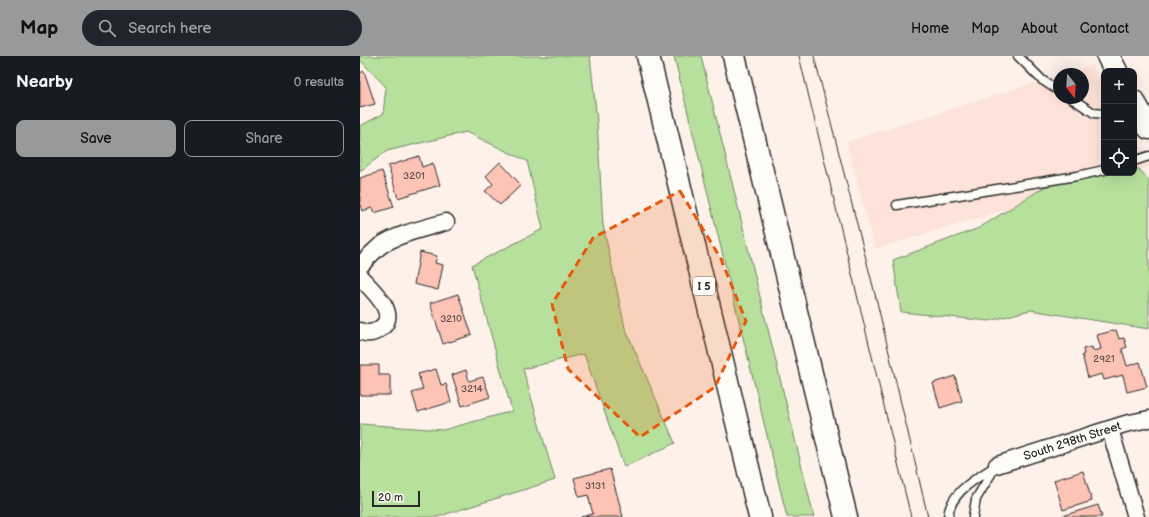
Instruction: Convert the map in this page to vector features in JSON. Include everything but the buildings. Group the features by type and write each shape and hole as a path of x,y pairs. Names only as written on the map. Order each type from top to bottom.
{"main road":[{"name":"I 5","path":"648,56 760,517"},
{"path":"734,56 846,517"},
{"path":"1108,56 1114,68"},
{"path":"1135,104 1149,128"}],"street":[{"path":"360,266 385,243 446,222"},
{"path":"360,277 386,306 387,319 380,329 375,332 369,333 360,331"},
{"name":"South 298th Street","path":"997,465 1110,429 1149,419"},
{"path":"1110,429 1136,517"}],"lane":[{"path":"1018,56 1042,80 1053,87"},
{"path":"1080,104 1094,113 1101,114"},
{"path":"1137,160 1149,156"},
{"path":"897,205 1077,176 1101,171"},
{"path":"948,517 951,506 962,490 997,465"},
{"path":"973,517 976,499 997,465"}],"highlighted area":[{"path":"680,191 721,259 746,321 715,387 640,437 568,369 552,304 593,238"}],"shaded area":[{"path":"1092,65 1101,80 1101,176 1118,176 875,249 846,142 1053,77 1053,104 1089,104 1089,68 1082,68"},
{"path":"1137,139 1149,159 1149,167 1137,170"}],"green space":[{"path":"360,56 590,56 597,121 603,225 625,328 675,443 624,467 584,354 523,369 555,480 437,517 360,517 360,424 443,430 512,411 472,265 543,229 527,161 466,132 387,151 360,171 360,126 383,114 386,87 360,60"},
{"path":"674,56 701,56 814,517 787,517"},
{"path":"1137,169 1139,169 1149,180 1149,329 1030,310 989,321 901,312 893,260 979,228 1046,186 1101,176 1137,176"}],"tram line":[{"path":"799,56 911,517"},
{"path":"814,56 877,302 928,517"}]}
